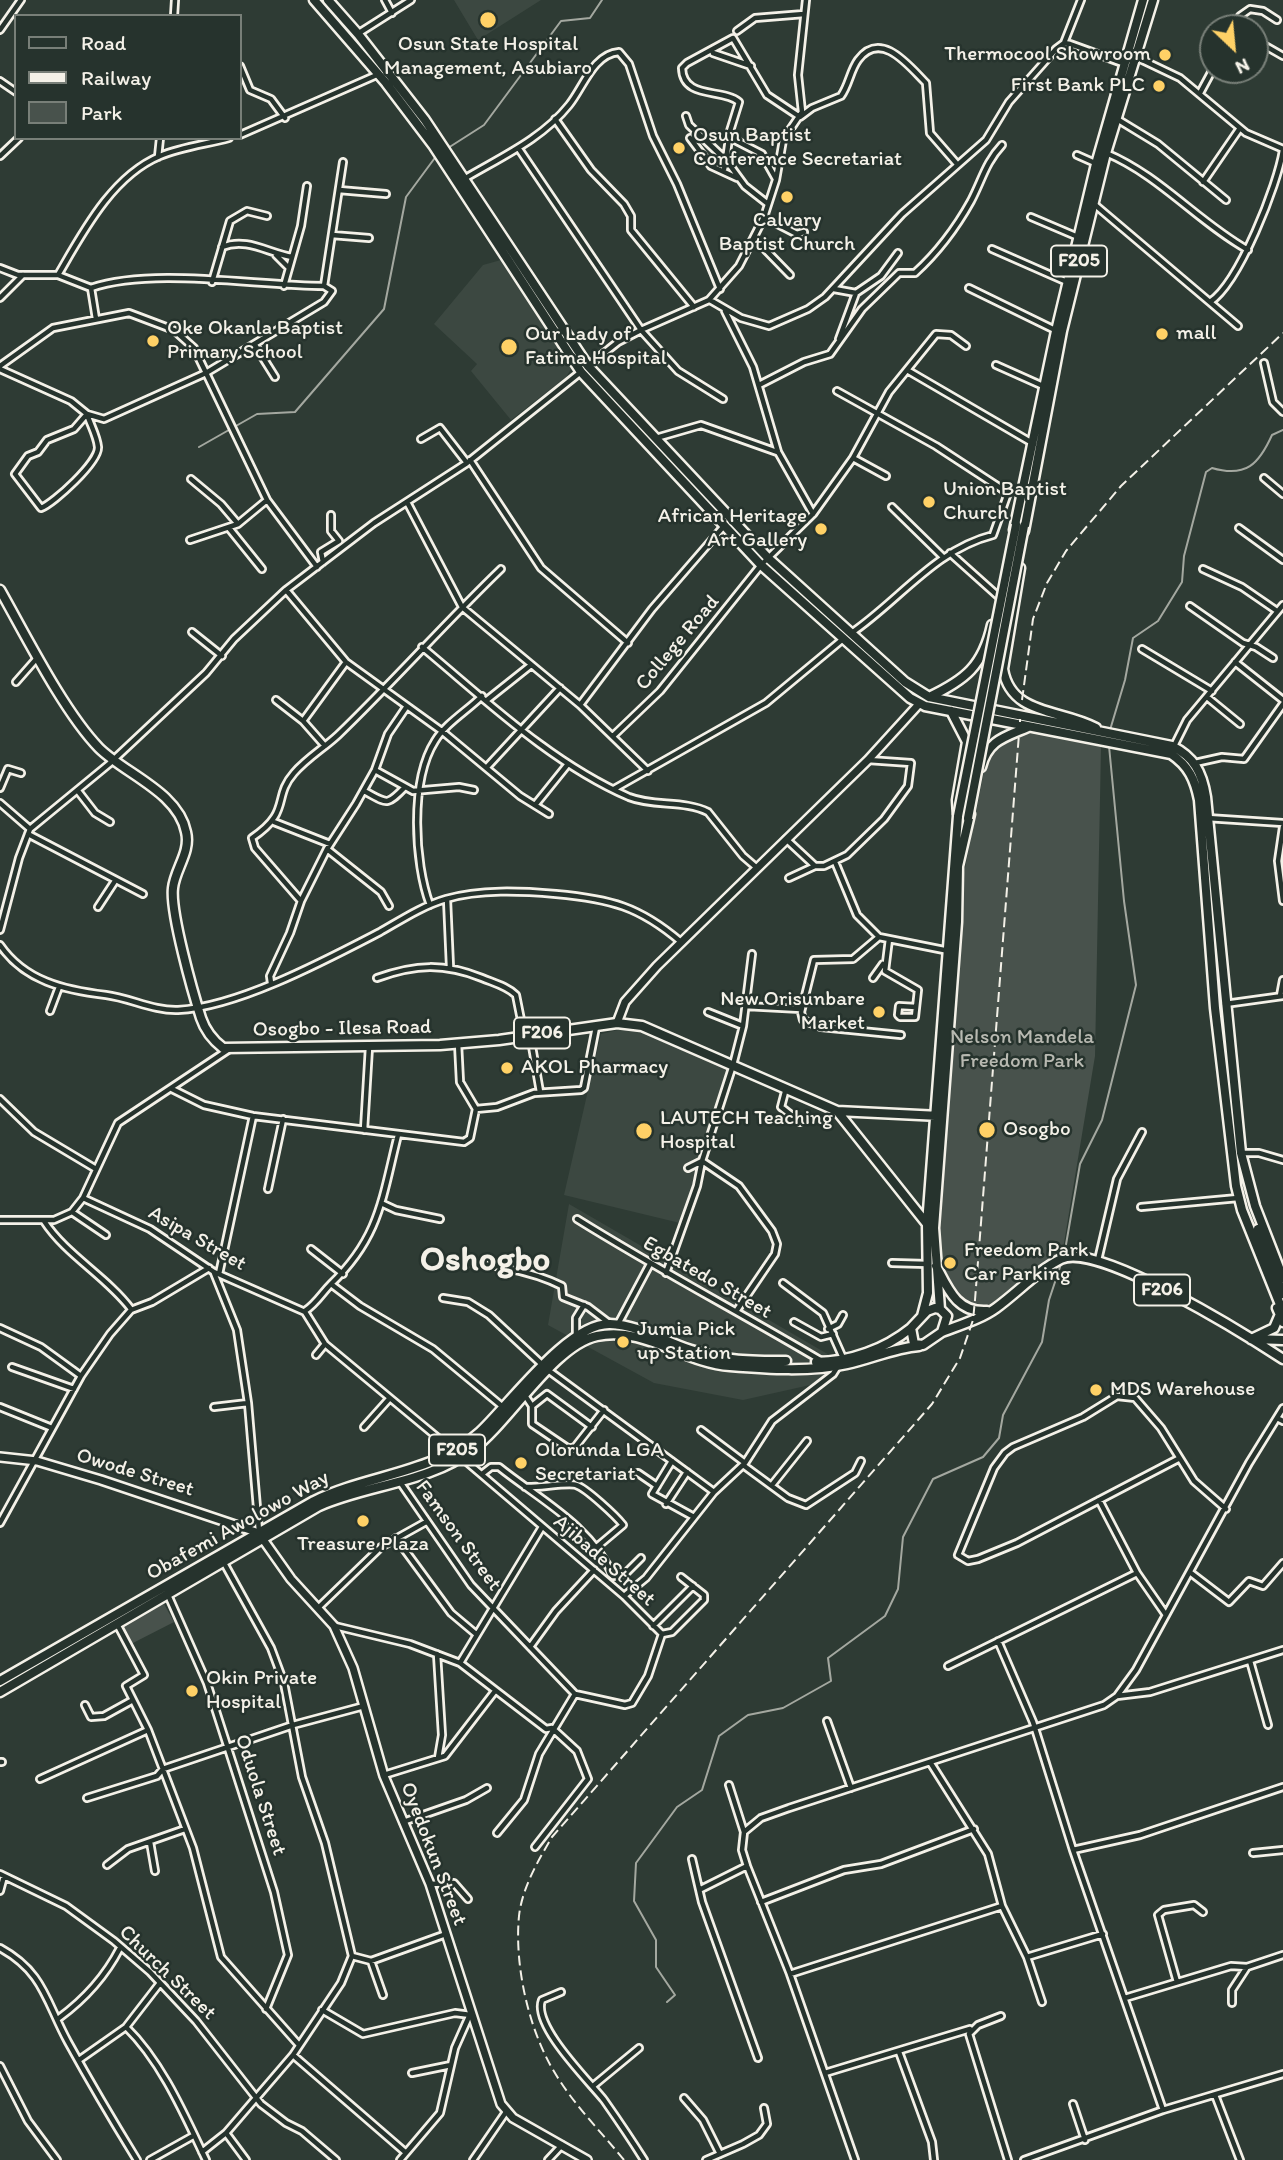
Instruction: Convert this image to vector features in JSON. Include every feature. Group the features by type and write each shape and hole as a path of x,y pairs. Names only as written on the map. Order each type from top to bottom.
{"main road":[{"path":"314,0 436,143"},
{"path":"328,0 358,34 436,143 584,369 724,526 919,704 1028,727 1107,737"},
{"name":"F205","path":"922,1315 928,1293 931,1263 950,951 963,817 1020,526 1062,331 1094,204 1107,137 1143,0"},
{"name":"F205","path":"1034,444 1056,331 1096,164 1116,119 1153,0"},
{"path":"445,156 464,179 584,369 654,439 765,561"},
{"path":"1034,444 1020,526 1003,669 1005,681 1018,702 1069,716 1107,737"},
{"path":"929,697 955,685 974,669 990,634 1010,541 1020,526"},
{"name":"Osogbo - Ilesa Road","path":"0,590 84,731 113,760 162,796 186,831 185,852 175,880 173,897 200,1016 213,1038 229,1049 458,1043 617,1023 659,1031 836,1111 927,1224"},
{"path":"847,636 905,682 929,697 1172,751 1195,763 1204,782 1216,1008 1228,1035 1227,1070 1241,1153 1255,1206 1283,1278"},
{"path":"940,1116 963,817 957,800 967,742 951,711"},
{"path":"963,817 974,807 983,760 989,747 1001,737 1028,727"},
{"path":"1172,751 1192,775 1204,818 1225,1004 1222,1018 1239,1198 1282,1316 1274,1328 1251,1339"},
{"name":"F206","path":"836,1111 940,1116"},
{"name":"F205","path":"841,1362 877,1349 911,1328 930,1309 940,1308 927,1224 940,1116"},
{"path":"1255,1206 1257,1225 1283,1294"},
{"name":"F206","path":"942,1332 994,1310 1063,1258 1098,1260 1129,1272 1283,1359"},
{"path":"931,1263 947,1289 964,1308 975,1311 994,1310"},
{"path":"940,1308 947,1316 972,1320"},
{"path":"942,1332 947,1316"},
{"name":"F205","path":"613,1326 645,1331 688,1350 728,1359 824,1362 841,1362 919,1346 942,1332"},
{"name":"Obafemi Awolowo Way","path":"509,1410 545,1367 576,1338 613,1326"},
{"path":"911,1328 911,1339 919,1346"},
{"name":"Obafemi Awolowo Way","path":"0,1692 223,1563 260,1535 345,1494 435,1469 526,1396 545,1367 581,1343 615,1334 638,1336 697,1360 729,1366 841,1362"},
{"path":"1251,1339 1283,1340"},
{"name":"Obafemi Awolowo Way","path":"0,1681 340,1488 412,1469 455,1451"}],"street":[{"path":"0,30 21,0"},
{"path":"385,0 392,13"},
{"path":"358,34 411,0"},
{"path":"800,117 798,75 806,0"},
{"path":"709,300 741,318 769,326 808,309 834,289 902,214 986,140 1010,102 1046,57 1064,43 1081,0"},
{"path":"1243,14 1250,9 1268,14"},
{"path":"737,31 753,19 804,14"},
{"path":"1269,15 1277,20"},
{"path":"724,169 737,100 707,94 688,84 682,77 682,68 687,63 734,38 774,102 800,117"},
{"path":"1064,43 1125,65"},
{"path":"0,930 1,918 29,832 113,760 222,656 234,639 286,590 407,502 469,461 610,348 641,330 709,300 720,289 755,239 776,180 783,140 800,117 812,108 841,96 857,62 865,53 875,48 893,51 926,83 930,133 957,164"},
{"path":"464,179 519,149 571,103 591,70 614,52 624,55 648,115 653,136 677,184 720,289"},
{"path":"712,52 751,66"},
{"path":"1135,57 1180,78 1240,128 1283,149 1278,172 1248,250 1226,288 1210,302"},
{"path":"242,71 250,90 271,99 285,118"},
{"path":"242,134 285,118 379,74"},
{"path":"1200,93 1205,84"},
{"path":"686,116 689,125 726,160 738,179"},
{"path":"555,119 591,170 624,204 631,216 631,230 694,307"},
{"path":"1116,119 1158,144 1226,201"},
{"path":"1203,182 1240,128"},
{"path":"729,137 762,154 776,180"},
{"path":"690,138 711,166 724,169 768,204"},
{"path":"0,156 17,140"},
{"path":"158,157 160,140"},
{"path":"58,275 83,232 116,189 138,169 158,157 222,140"},
{"path":"759,385 804,362 825,356 862,309 899,272 915,274 931,258 972,199 990,159 1002,145"},
{"path":"519,149 641,330 678,371 723,399"},
{"path":"1105,153 1143,175 1209,225 1248,250"},
{"path":"1077,155 1096,164"},
{"path":"324,286 343,162"},
{"path":"284,286 302,226 307,186"},
{"path":"339,190 386,194"},
{"path":"1094,204 1238,326"},
{"path":"212,282 230,221 247,211 267,216"},
{"path":"764,217 797,234 804,232"},
{"path":"1031,217 1078,237"},
{"path":"332,235 369,238"},
{"path":"755,239 790,275"},
{"path":"222,247 234,244 251,245 292,257"},
{"path":"992,250 1067,282"},
{"path":"838,342 856,293 881,276 898,253"},
{"path":"276,254 289,268"},
{"path":"0,268 40,277 58,275 91,288 107,283 145,279 324,286 332,291 327,300 206,373 104,419 87,414 48,390 0,367 44,333 96,319 135,314 174,330 194,348 206,373 236,431 267,500 317,567"},
{"path":"0,298 24,274"},
{"path":"91,288 96,319"},
{"path":"834,289 856,293"},
{"path":"969,289 1056,331"},
{"path":"724,309 759,385 778,452 813,514"},
{"name":"College Road","path":"613,736 660,691 765,561 813,514 853,458 876,414 936,334 951,335 966,346"},
{"path":"255,345 275,377"},
{"path":"1264,363 1273,402 1283,412"},
{"path":"996,365 1044,386"},
{"path":"907,370 1034,444"},
{"path":"614,789 766,703 943,557 993,535 1008,493 936,446 837,391"},
{"path":"87,414 98,447 96,454 84,471 41,508 15,474 28,456 38,452 47,440 74,429 87,414"},
{"path":"654,439 701,425 778,452"},
{"path":"421,439 440,428 469,461 541,568 628,643"},
{"path":"853,458 886,476"},
{"path":"1264,478 1283,494"},
{"path":"191,479 221,503 238,524"},
{"path":"190,540 238,524 267,500"},
{"path":"407,502 462,607 580,705 648,771"},
{"path":"892,507 943,557"},
{"path":"323,562 321,552 340,541 331,531 331,515"},
{"path":"580,705 652,609 724,526"},
{"path":"229,528 262,569"},
{"path":"1239,528 1283,560"},
{"path":"950,553 998,596"},
{"path":"301,901 250,841 274,822 281,808 285,785 293,774 382,690 501,569"},
{"path":"1203,569 1242,587 1277,611"},
{"path":"286,590 346,662 443,732 549,814"},
{"path":"1172,751 1180,730 1283,605"},
{"path":"1190,606 1273,658"},
{"path":"192,632 222,656"},
{"path":"422,647 568,764 614,789 650,803 710,814 743,856 757,868"},
{"path":"1142,649 1212,691"},
{"path":"16,682 39,656"},
{"path":"303,721 346,662"},
{"path":"1195,763 1222,757 1244,759 1283,702 1259,678 1235,662"},
{"path":"487,700 531,664"},
{"path":"487,766 560,688"},
{"path":"430,905 423,884 419,790 430,752 443,732 482,696"},
{"path":"1207,697 1240,724"},
{"path":"276,700 303,721 325,746"},
{"path":"617,1023 625,1002 681,942 868,760 919,704"},
{"path":"271,983 270,976 301,901 328,847 376,770 388,734 407,706"},
{"path":"789,878 847,855 884,819 908,786 911,763 868,760"},
{"path":"535,805 568,764"},
{"path":"0,788 8,769 22,773"},
{"path":"376,770 405,788 474,789"},
{"path":"364,790 386,803 405,788"},
{"path":"78,791 95,813 110,822"},
{"path":"0,803 29,832 143,894"},
{"path":"1204,818 1283,825 1278,861 1283,901"},
{"path":"274,822 328,847 381,892 389,906"},
{"path":"786,839 815,866"},
{"path":"835,862 857,915 879,937 950,951"},
{"path":"98,907 115,881"},
{"path":"0,945 15,964 59,987 125,998 159,1009 199,1006 230,999 356,944 430,905 447,899 528,892 602,898 641,913 681,942"},
{"path":"447,899 450,967"},
{"path":"879,937 853,959 814,960 802,1009 803,1020 821,1027 901,1035"},
{"path":"873,978 884,963 889,939"},
{"path":"666,1273 697,1186 702,1161 733,1066 743,1026 752,954"},
{"path":"884,963 888,975 917,987 916,1007"},
{"path":"377,978 422,965 450,967 511,990 516,995 540,1092"},
{"path":"1225,1004 1282,996 1283,980"},
{"path":"50,1011 59,987"},
{"path":"745,1006 802,1009"},
{"path":"708,1012 743,1026"},
{"path":"476,1109 496,1107 519,1096 584,1088 596,1025"},
{"path":"172,1089 204,1105 253,1116 467,1141 475,1124 476,1109 460,1082 458,1043"},
{"path":"364,1130 369,1046"},
{"path":"0,1220 44,1220 65,1217 72,1212 83,1198 118,1123 229,1049"},
{"path":"786,1087 781,1107 800,1122"},
{"path":"0,1099 34,1132 96,1169"},
{"path":"253,1116 214,1271 237,1330 248,1403 260,1535"},
{"path":"268,1189 283,1119"},
{"path":"1098,1260 1117,1179 1142,1132"},
{"path":"398,1135 381,1203 366,1243 343,1275 305,1312 325,1344 455,1451"},
{"path":"1241,1153 1259,1153 1283,1160"},
{"path":"688,1168 702,1161"},
{"path":"702,1161 739,1186 772,1231 777,1244 775,1254 737,1310"},
{"name":"Asipa Street","path":"83,1198 150,1229 214,1271 305,1312"},
{"path":"1141,1207 1239,1198"},
{"path":"381,1203 405,1212 440,1219"},
{"path":"72,1212 106,1235"},
{"name":"Egbatedo Street","path":"577,1219 650,1264 737,1310 824,1362"},
{"path":"44,1220 53,1234 106,1279 131,1310"},
{"path":"311,1249 343,1275"},
{"path":"449,1260 484,1264 544,1278 562,1286 563,1297 584,1305 613,1326 650,1264"},
{"path":"892,1263 931,1263"},
{"path":"0,1523 37,1461 81,1376 131,1310 214,1271"},
{"path":"625,1596 655,1568 713,1493 744,1464 772,1421 833,1374 841,1362 834,1334 828,1329 823,1313 783,1283"},
{"path":"331,1284 360,1306 433,1349 509,1410"},
{"path":"443,1298 468,1302 489,1315 545,1367 713,1493"},
{"path":"576,1338 576,1318 584,1305"},
{"path":"828,1329 838,1324 843,1315"},
{"path":"794,1322 821,1338 834,1334"},
{"path":"0,1328 41,1346 81,1376"},
{"path":"316,1355 325,1344"},
{"path":"12,1367 74,1389"},
{"path":"532,1406 547,1394 592,1427"},
{"path":"526,1396 532,1406 531,1420 537,1429 569,1449 575,1447 604,1410"},
{"path":"1178,1459 1017,1543 978,1559 968,1561 958,1555 999,1460 1013,1447 1083,1417 1117,1396 1135,1398 1161,1428 1178,1459 1203,1491 1226,1509"},
{"path":"364,1427 389,1399"},
{"path":"214,1407 248,1403"},
{"path":"0,1407 52,1428"},
{"path":"744,1832 761,1818 1104,1705 1116,1696 1136,1670 1283,1408"},
{"path":"1277,1418 1283,1421"},
{"path":"701,1430 788,1498 806,1505 855,1473 861,1461"},
{"path":"772,1485 807,1441"},
{"name":"Ajibade Street","path":"455,1451 625,1596 662,1634"},
{"name":"Owode Street","path":"0,1457 37,1461 260,1535"},
{"path":"672,1461 652,1494 694,1517"},
{"path":"482,1474 497,1466 554,1507 598,1546 613,1576"},
{"path":"666,1504 687,1472"},
{"path":"638,1473 657,1486"},
{"name":"Famson Street","path":"399,1481 491,1609 530,1647"},
{"path":"524,1487 545,1488 570,1484 581,1488 623,1525 598,1546"},
{"path":"1099,1500 1138,1573 1166,1615"},
{"path":"317,1608 365,1562 396,1538 426,1522"},
{"path":"460,1663 542,1527"},
{"name":"Oyedokun Street","path":"260,1535 334,1626 365,1706 383,1776 430,1884 496,2094 506,2112"},
{"path":"396,1538 451,1613 476,1634"},
{"path":"608,1584 613,1576 625,1574 641,1558"},
{"path":"202,2152 226,2133 293,2055 341,1983 352,1956 324,1843 302,1777 293,1725 271,1648 223,1563"},
{"path":"1191,1573 1229,1602 1249,1581 1263,1586 1283,1563"},
{"path":"594,1570 556,1611 530,1647 575,1695 625,1705 632,1703 648,1676 662,1634 672,1632 701,1604 704,1595 681,1577"},
{"path":"948,1666 1138,1573"},
{"path":"653,1626 693,1586"},
{"name":"Oduola Street","path":"168,1595 207,1683 274,1892 288,1955 266,2009"},
{"path":"117,1623 144,1675 126,1686 148,1730 185,1829 220,1957 299,2045"},
{"path":"334,1626 379,1635 460,1663 546,1729 552,1728"},
{"path":"999,1641 1033,1729 1163,2110"},
{"path":"1116,1696 1150,1692 1283,1650"},
{"path":"437,1654 442,1735 438,1759"},
{"path":"1250,1661 1268,1725"},
{"path":"383,1776 438,1759 451,1751 495,1691"},
{"path":"497,1833 524,1800 538,1754 575,1695"},
{"path":"85,1705 91,1717 100,1718 133,1700"},
{"path":"88,1798 157,1776 163,1769 227,1746 365,1706"},
{"path":"827,1721 851,1788"},
{"path":"536,1847 588,1779 578,1751 552,1728"},
{"path":"40,1779 148,1730"},
{"path":"930,1762 988,1854 1002,1906 1027,1957 1042,2002"},
{"path":"729,1785 744,1832 742,1850 747,1866 790,1975 855,2160"},
{"path":"1073,1850 1140,1835 1283,1787"},
{"path":"403,1822 466,1800 487,1788"},
{"path":"107,1865 128,1849 185,1829"},
{"path":"761,1902 832,1874 881,1864 974,1829"},
{"path":"150,1842 155,1871"},
{"path":"1253,1853 1283,1850"},
{"path":"692,1859 702,1902 758,2058"},
{"path":"701,1889 747,1866"},
{"path":"0,1891 2,1875"},
{"name":"Church Street","path":"2,1875 66,1906 120,1948 160,1983 213,2040 268,2110 302,2131 336,2160"},
{"path":"430,1884 454,1883 468,1899"},
{"path":"1177,1982 1158,1915 1164,1910 1194,1905 1203,1912"},
{"path":"790,1975 1002,1906"},
{"path":"352,1956 371,1961 446,1934"},
{"path":"1027,1957 1103,1934"},
{"path":"0,1948 25,1964 35,1975 79,2060 137,2160"},
{"path":"59,2018 83,2000 120,1948"},
{"path":"1125,1998 1231,1966 1247,1967 1283,1955"},
{"path":"371,1961 383,1995"},
{"path":"1231,2003 1235,1983 1247,1967"},
{"path":"79,2060 126,2026 160,1983"},
{"path":"561,1992 545,1996 540,2010 565,2054 593,2086 644,2160"},
{"path":"322,2010 363,2034 470,2011 455,2048 440,2113 400,2160"},
{"path":"825,2073 970,2029 1000,2016"},
{"path":"126,2026 168,2087 206,2160"},
{"path":"970,2029 977,2064 1008,2160"},
{"path":"593,2086 639,2048"},
{"path":"899,2052 932,2142 934,2160"},
{"path":"293,2055 405,2152"},
{"path":"412,2073 451,2065"},
{"path":"0,2066 28,2121 57,2160"},
{"path":"1024,2160 1163,2110 1283,2074"},
{"path":"1215,2095 1240,2160"},
{"path":"684,2098 703,2120 720,2154"},
{"path":"1073,2104 1085,2140"},
{"path":"706,2160 743,2144 766,2128 768,2117 764,2108"},
{"path":"473,2160 506,2112 587,2160"},
{"path":"226,2133 246,2160"},
{"path":"150,2160 193,2136"},
{"path":"548,2160 562,2144"},
{"path":"1044,2153 1046,2160"}],"shaded area":[{"name":"Osun State Hospital Management, Asubiaro","path":"454,0 541,0 478,40"},
{"name":"Our Lady of Fatima Hospital","path":"501,260 573,366 566,377 511,420 471,371 477,364 434,324 483,265"},
{"name":"LAUTECH Teaching Hospital","path":"637,1030 729,1068 680,1223 564,1195 601,1034"},
{"path":"569,1204 831,1356 837,1379 743,1400 654,1383 548,1325"}],"green space":[{"name":"Nelson Mandela Freedom Park","path":"1028,733 1101,747 1095,1056 1063,1249 983,1315 967,1312 948,1289 936,1260 961,888 986,761 1007,738"},
{"path":"164,1604 174,1622 131,1644 122,1625"}],"waterway":[{"path":"448,148 484,125 561,21 590,18 602,0"},
{"path":"199,447 257,414 295,412 384,309 406,197 437,155"},
{"path":"1110,730 1125,680 1133,638 1158,621 1182,582 1184,556 1206,472 1212,468 1234,471 1250,466 1262,454 1272,435 1283,430"},
{"path":"1064,1256 1080,1164 1102,1120 1136,985 1124,901 1109,746"},
{"path":"667,2002 675,1995 656,1967 656,1940 634,1901 636,1863 677,1807 702,1790 719,1736 748,1715 783,1708 831,1681 828,1658 885,1616 898,1589 903,1537 933,1479 983,1457 999,1438 1003,1415 1042,1342 1049,1300 1062,1261"}],"railway":[{"path":"1022,700 1033,619 1047,583 1066,551 1121,486 1283,333"},
{"path":"624,2160 567,2091 540,2044 526,2002 519,1958 519,1916 523,1895 552,1837 932,1404 960,1358 973,1320 975,1300 1019,734"}],"place":[{"name":"Osun State Hospital Management, Asubiaro","path":"488,20"},
{"name":"Thermocool Showroom","path":"1165,55"},
{"name":"First Bank PLC","path":"1159,86"},
{"name":"Osun Baptist Conference Secretariat","path":"679,148"},
{"name":"Calvary Baptist Church","path":"787,197"},
{"name":"mall","path":"1162,334"},
{"name":"Oke Okanla Baptist Primary School","path":"153,341"},
{"name":"Our Lady of Fatima Hospital","path":"509,347"},
{"name":"Union Baptist Church","path":"929,502"},
{"name":"African Heritage Art Gallery","path":"821,529"},
{"name":"New Orisunbare Market","path":"879,1012"},
{"name":"AKOL Pharmacy","path":"507,1068"},
{"name":"Osogbo","path":"987,1130"},
{"name":"LAUTECH Teaching Hospital","path":"644,1131"},
{"name":"Freedom Park Car Parking","path":"950,1263"},
{"name":"Jumia Pick up Station","path":"623,1342"},
{"name":"MDS Warehouse","path":"1096,1390"},
{"name":"Olorunda LGA Secretariat","path":"521,1463"},
{"name":"Treasure Plaza","path":"363,1521"},
{"name":"Okin Private Hospital","path":"192,1691"}],"district":[{"name":"Oshogbo","path":"485,1261"}]}
